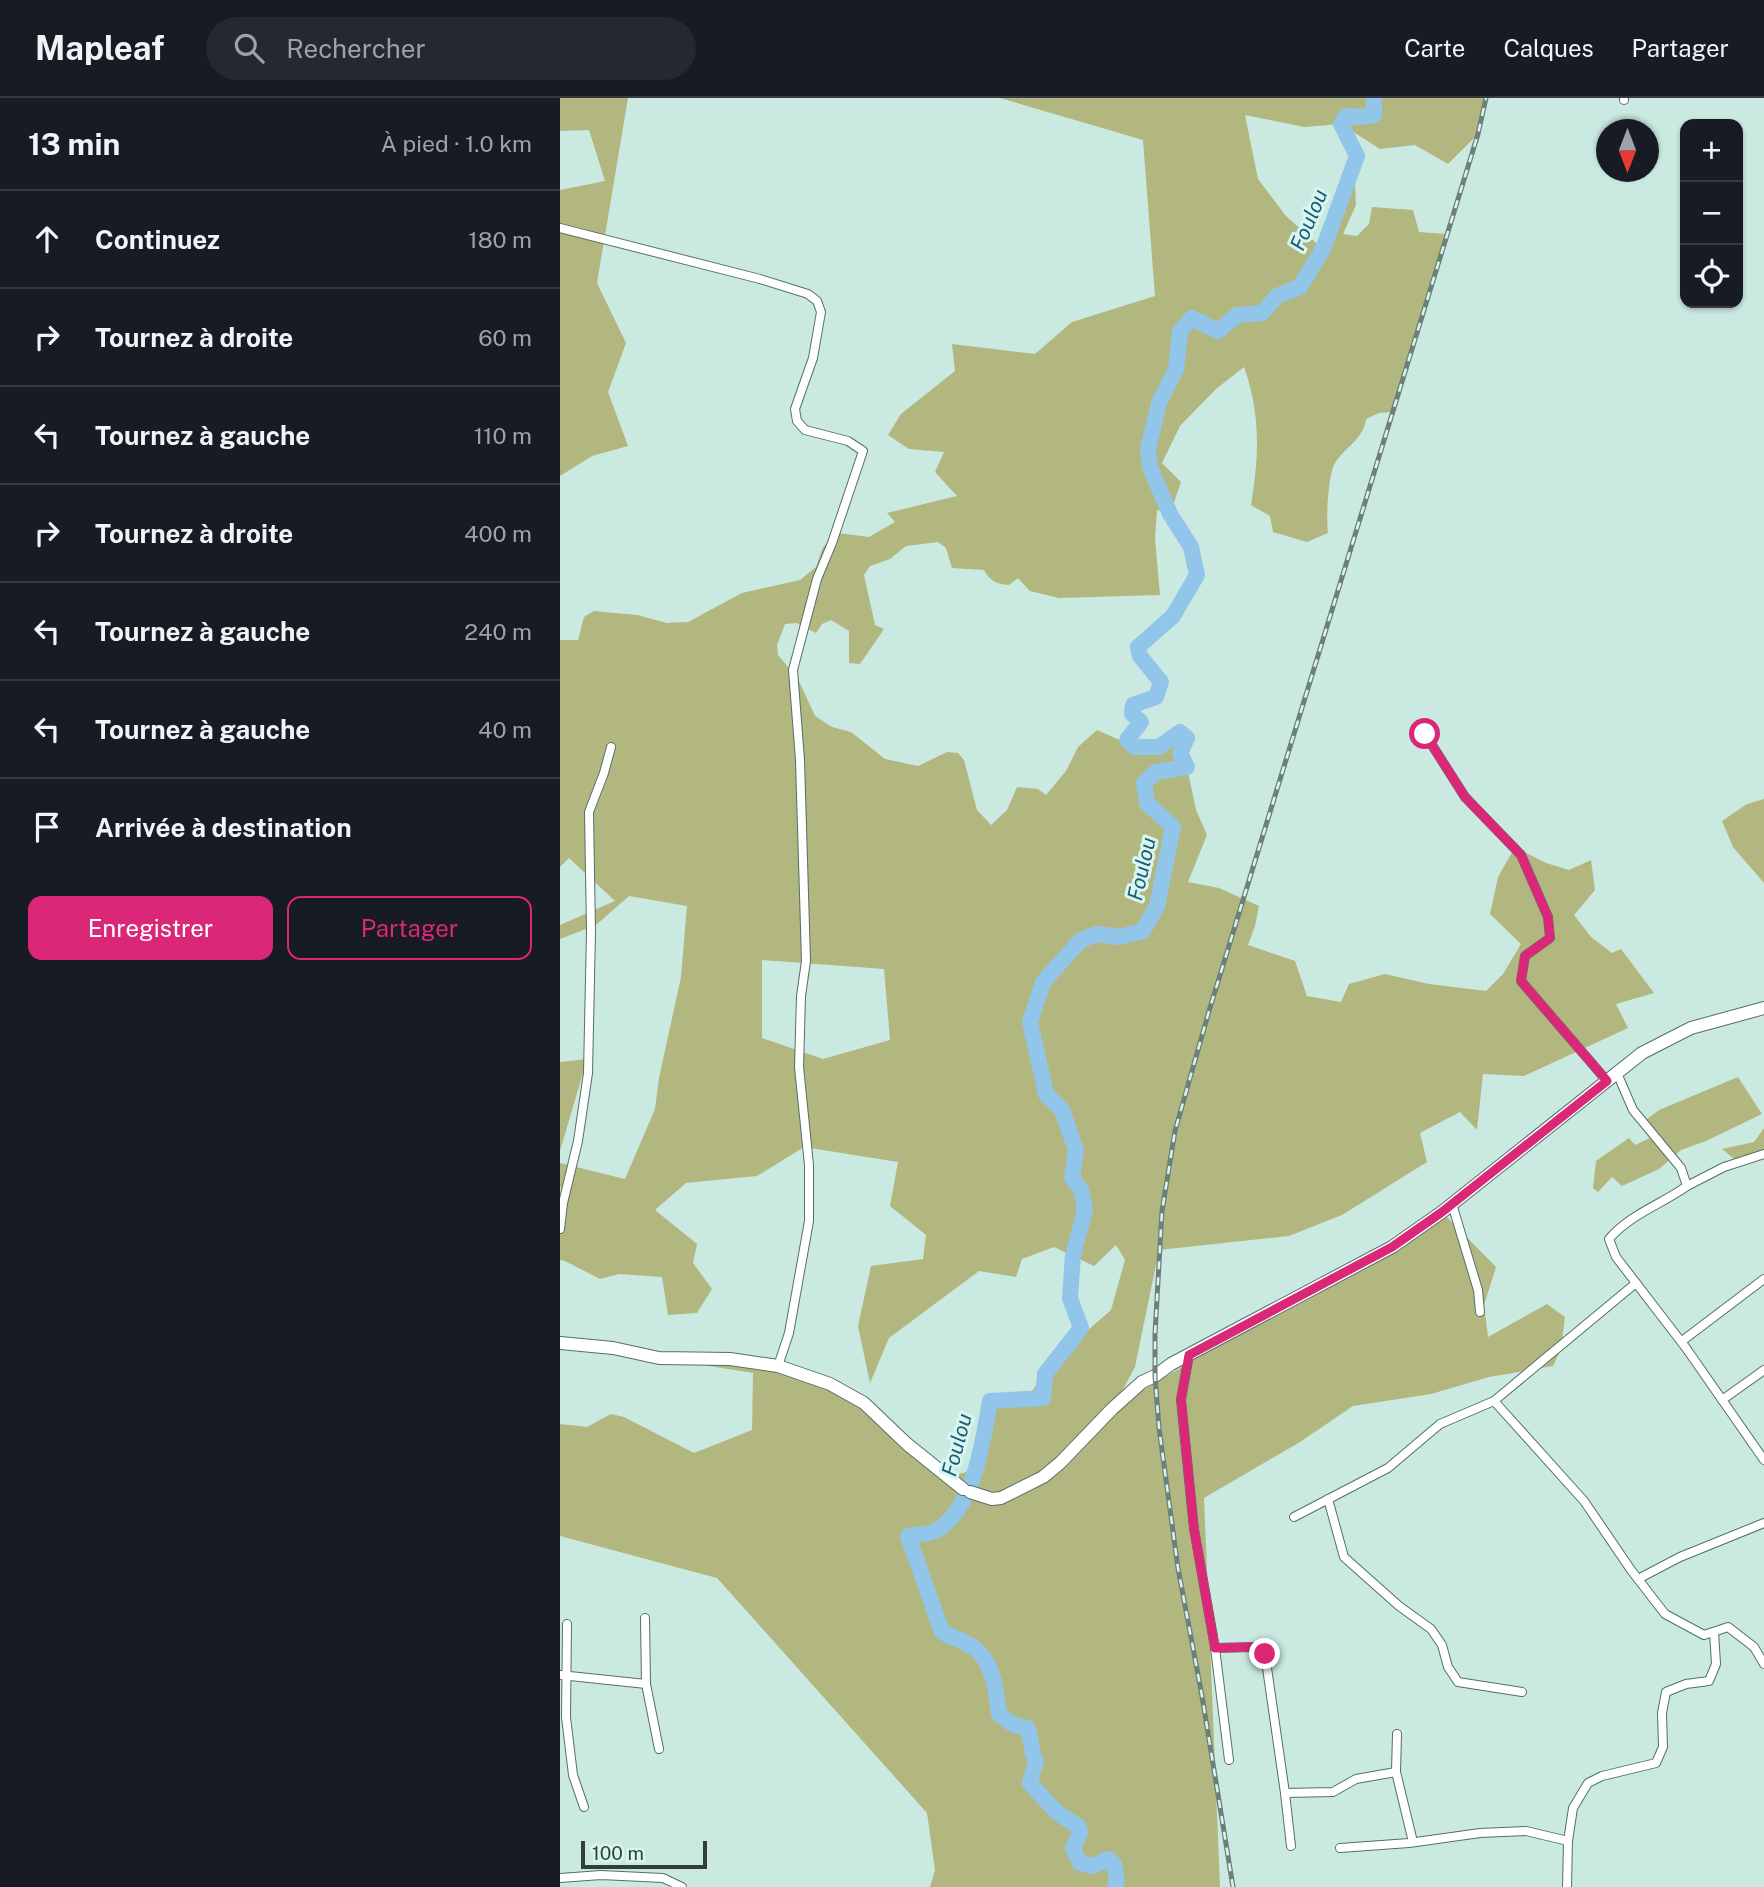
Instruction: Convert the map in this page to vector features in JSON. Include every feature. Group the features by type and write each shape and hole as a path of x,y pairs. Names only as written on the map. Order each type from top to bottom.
{"street":[{"path":"560,228 760,279 808,294 817,301 821,312 813,358 795,409 797,421 805,430 848,441 863,450 832,544 817,579 793,670 800,760 806,961 801,996 799,1067 808,1165 809,1221 789,1333 778,1366"},
{"path":"1425,734 1465,797 1521,855 1548,917 1550,938 1525,956 1521,981 1612,1077 1633,1110 1681,1168 1687,1186"},
{"path":"560,1229 589,1073 589,811 611,747"},
{"path":"560,1343 612,1348 659,1357 730,1359 778,1366 830,1384 864,1403 907,1444 967,1490 992,1499 1001,1498 1043,1477 1142,1382 1392,1247 1452,1204 1642,1053 1690,1028 1764,1008"},
{"path":"1764,1154 1724,1167 1687,1186 1666,1201 1621,1225 1609,1239 1616,1256 1682,1341 1764,1460"},
{"path":"1452,1204 1478,1290 1480,1312"},
{"path":"1682,1341 1764,1279"},
{"path":"1294,1517 1388,1468 1440,1424 1494,1401 1636,1283"},
{"path":"1189,1355 1181,1399 1194,1529 1215,1648 1229,1760"},
{"path":"1722,1400 1764,1370"},
{"path":"1494,1401 1584,1501 1665,1614 1703,1635 1728,1627 1754,1647 1764,1664"},
{"path":"1328,1499 1344,1557 1399,1606 1432,1629 1442,1645 1448,1667 1458,1682 1522,1692"},
{"path":"1638,1579 1680,1557 1764,1522"},
{"path":"645,1618 646,1684 659,1749"},
{"path":"567,1624 563,1675 566,1717 573,1775 584,1807"},
{"path":"1567,1887 1568,1841 1573,1808 1588,1783 1602,1776 1657,1763 1663,1747 1662,1713 1665,1692 1686,1684 1710,1681 1716,1664 1714,1632"},
{"path":"1215,1648 1254,1647 1265,1654 1291,1846"},
{"path":"563,1675 646,1684"},
{"path":"1397,1734 1395,1772 1413,1842"},
{"path":"1285,1793 1333,1792 1356,1779 1395,1772"},
{"path":"1340,1848 1480,1833 1526,1831 1568,1841"},
{"path":"560,1878 601,1875 663,1878 682,1887"}],"green space":[{"path":"560,98 628,98 597,283 626,343 608,392 628,446 592,456 560,476 560,190 605,181 589,130 560,131"},
{"path":"1000,98 1486,98 1478,134 1448,164 1415,145 1380,149 1341,124 1304,127 1245,115 1258,179 1286,216 1323,249 1354,165 1356,205 1343,234 1357,236 1369,224 1372,207 1413,210 1419,232 1446,234 1392,412 1379,413 1366,419 1361,432 1335,463 1328,497 1328,533 1307,542 1273,532 1270,516 1251,505 1257,436 1250,385 1244,367 1216,389 1180,426 1162,463 1181,482 1170,514 1157,510 1155,539 1160,595 1059,598 1030,591 1018,578 1009,585 1004,585 991,579 984,570 952,568 946,548 938,542 906,546 890,559 870,566 864,575 875,625 884,629 860,664 849,663 849,631 831,620 822,624 816,633 797,623 785,624 777,645 778,655 798,679 815,716 832,727 851,732 885,759 918,766 947,752 958,753 964,760 977,810 991,825 1007,810 1017,787 1038,789 1046,795 1066,771 1078,747 1097,730 1135,747 1159,747 1180,732 1187,738 1180,753 1187,767 1196,810 1207,835 1188,882 1219,888 1259,906 1248,945 1295,961 1307,996 1341,1002 1349,984 1385,974 1429,984 1486,991 1503,974 1521,944 1490,914 1498,877 1515,847 1546,863 1569,870 1591,860 1595,890 1574,915 1591,937 1612,953 1621,949 1654,993 1616,1004 1628,1028 1524,1076 1483,1074 1477,1130 1460,1112 1420,1133 1427,1162 1342,1215 1289,1236 1159,1250 1135,1367 1113,1408 1442,1212 1496,1267 1484,1305 1488,1337 1547,1304 1565,1317 1561,1349 1553,1366 1489,1377 1431,1394 1353,1406 1300,1442 1204,1498 1220,1887 930,1887 935,1870 927,1813 717,1578 560,1536 560,1424 587,1427 611,1414 624,1417 694,1453 752,1430 753,1373 659,1358 730,1359 830,1384 946,1475 964,1473 978,1465 990,1401 1032,1391 1081,1328 1087,1331 1111,1310 1125,1260 1116,1245 1094,1266 1054,1247 1022,1259 1016,1277 979,1271 889,1338 870,1383 858,1326 871,1266 923,1259 926,1235 890,1206 898,1162 804,1147 757,1176 686,1183 655,1210 697,1244 693,1263 712,1289 697,1313 668,1315 662,1277 619,1274 600,1279 560,1260 560,1204 566,1198 560,1186 560,1163 625,1179 655,1109 681,977 687,906 629,896 596,925 560,939 560,925 615,901 569,858 560,867 560,640 578,640 584,617 594,611 637,615 667,623 688,622 742,593 800,580 816,567 823,547 838,533 869,537 895,522 887,513 957,496 935,472 944,452 909,449 888,435 901,414 955,371 952,344 1035,354 1072,322 1155,296 1143,140","holes":["762,960 884,969 890,1040 823,1059 762,1038"]},
{"path":"1764,799 1764,883 1733,847 1722,821 1747,804"},
{"path":"587,1059 560,1151 560,1062"},
{"path":"1738,1077 1762,1114 1681,1150 1659,1169 1622,1186 1612,1177 1598,1192 1593,1188 1596,1161 1629,1138 1635,1145 1654,1136 1646,1120 1659,1110"},
{"path":"1764,1128 1764,1158 1739,1163 1722,1149 1754,1142"}],"waterway":[{"name":"Foulou","path":"1115,1887 1117,1881 1114,1864 1108,1859 1093,1866 1080,1863 1073,1849 1080,1833 1078,1826 1056,1812 1030,1783 1036,1761 1027,1728 1012,1724 999,1714 993,1678 980,1653 942,1632 908,1536 935,1531 959,1508 968,1491 980,1454 990,1401 1043,1398 1045,1374 1081,1328 1070,1298 1073,1255 1085,1210 1081,1190 1072,1178 1076,1150 1062,1110 1046,1094 1030,1022 1043,982 1081,940 1097,934 1119,937 1143,931 1157,906 1173,827 1147,803 1144,783 1156,772 1187,767 1180,753 1187,738 1180,732 1159,747 1135,747 1127,740 1141,722 1132,714 1133,705 1156,697 1161,682 1140,656 1138,647 1173,616 1197,575 1191,547 1170,514 1150,467 1148,449 1159,403 1176,369 1180,331 1192,318 1218,331 1237,315 1262,313 1277,296 1300,287 1323,249 1357,156 1341,124 1346,116 1374,115 1374,98"}],"railway":[{"path":"1233,1887 1178,1568 1159,1428 1155,1334 1162,1211 1175,1131 1209,1011 1478,134 1486,98"}],"route":[{"path":"1265,1654 1254,1647 1215,1648 1194,1529 1181,1399 1189,1355 1392,1247 1442,1212 1607,1081 1521,981 1525,956 1550,938 1548,917 1521,855 1465,797 1425,734"}]}
